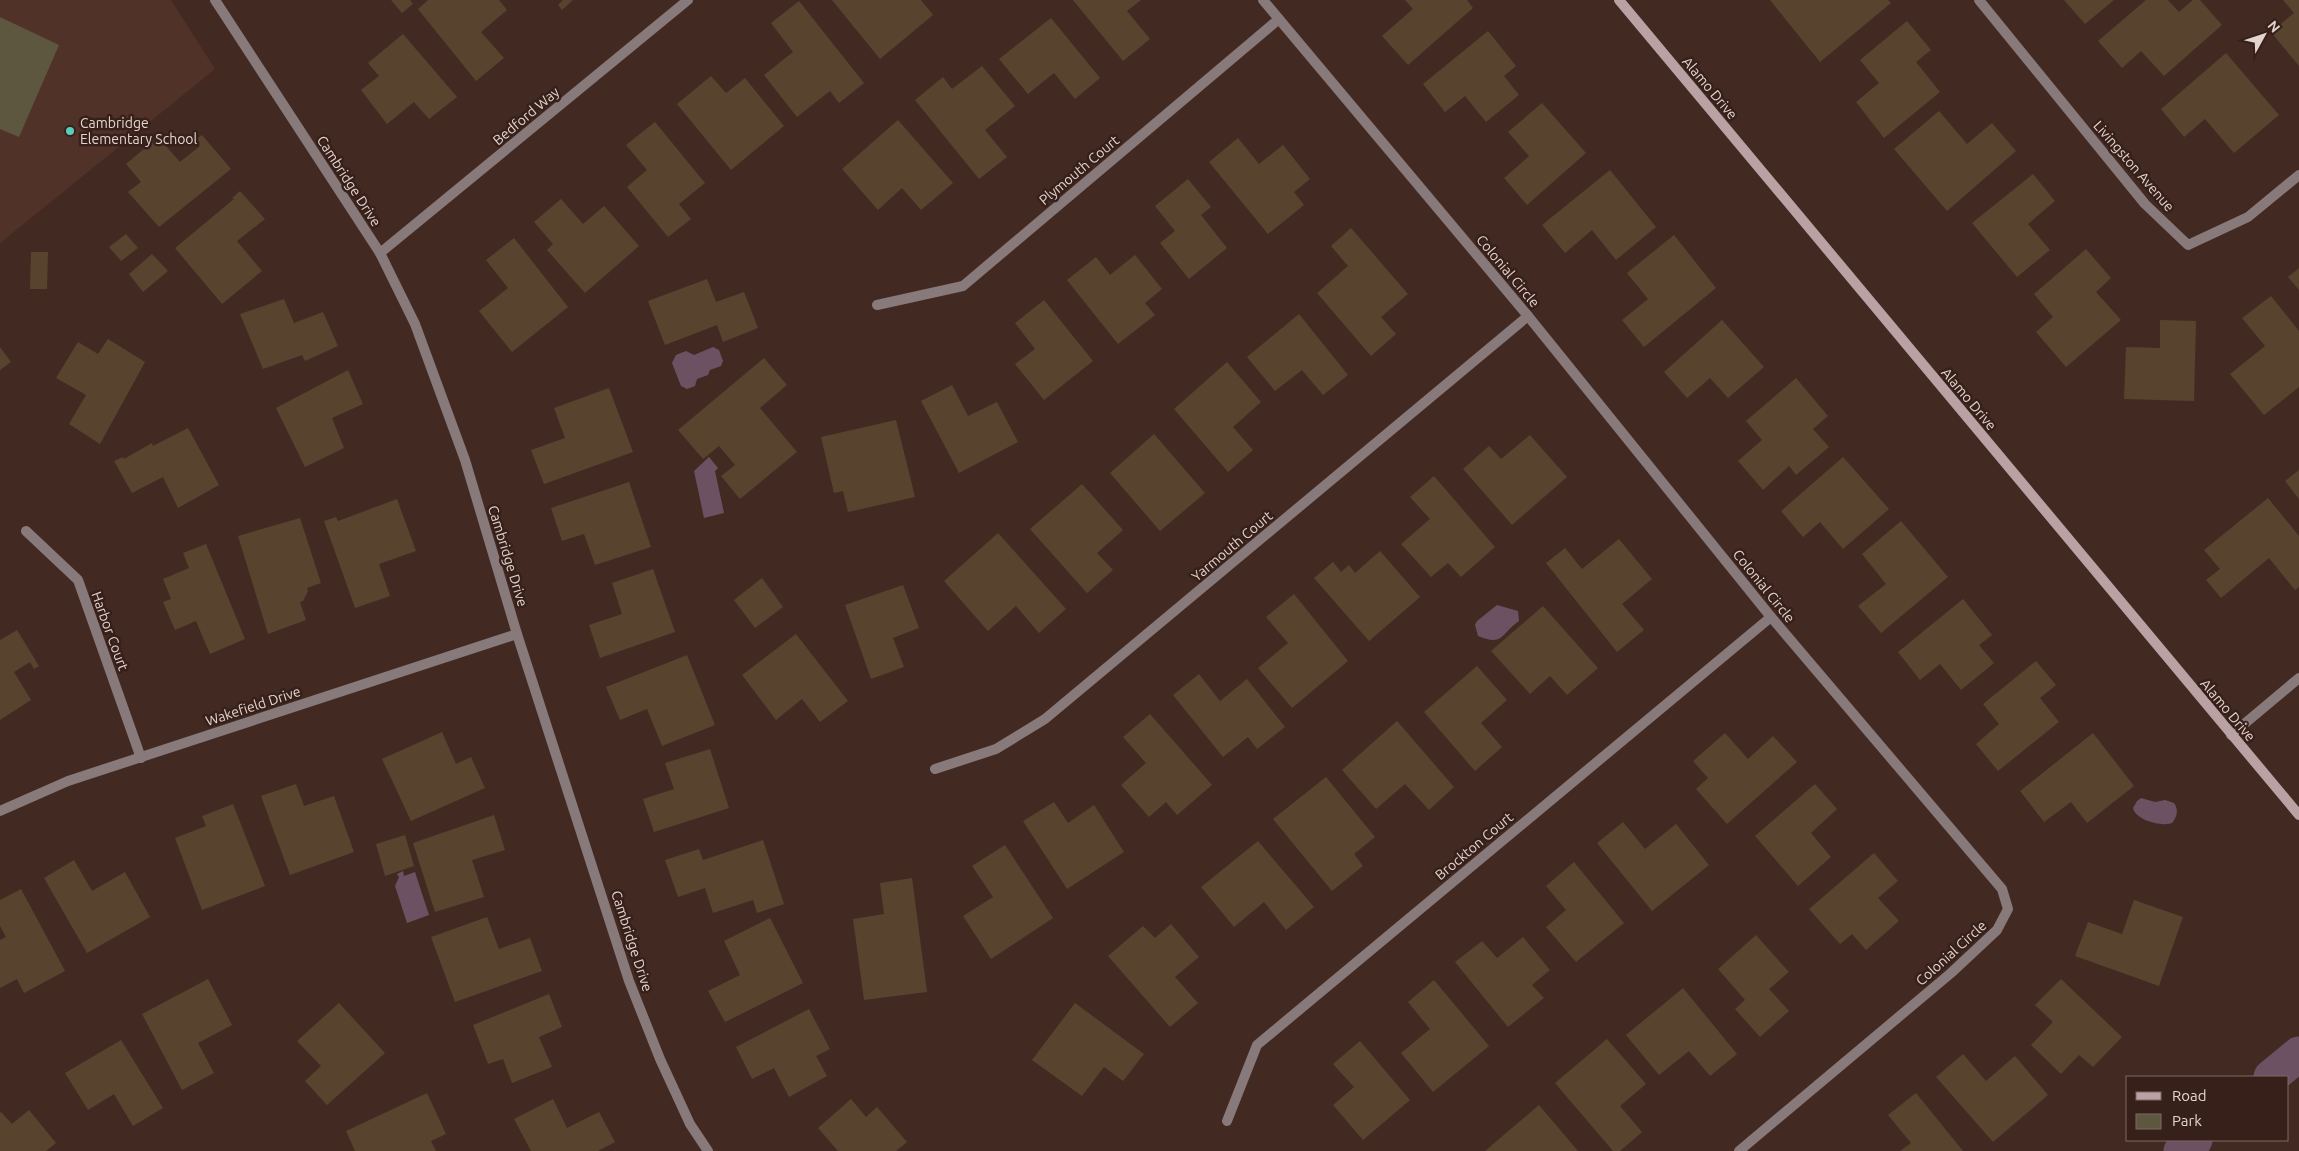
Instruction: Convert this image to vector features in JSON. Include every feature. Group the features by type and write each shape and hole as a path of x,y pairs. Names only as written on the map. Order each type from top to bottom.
{"main road":[{"name":"Alamo Drive","path":"1619,0 2231,735 2299,814"}],"street":[{"name":"Cambridge Drive","path":"215,0 380,253 415,324 465,460 517,634 629,981 660,1059 690,1124 708,1151"},
{"name":"Bedford Way","path":"380,253 688,0"},
{"name":"Colonial Circle","path":"1263,0 1528,316 1771,617 2002,889 2008,909 1997,930 1951,973 1739,1151"},
{"name":"Livingston Avenue","path":"1979,0 2145,204 2188,245 2248,217 2299,175"},
{"name":"Plymouth Court","path":"877,305 963,286 1279,19"},
{"name":"Yarmouth Court","path":"935,769 996,748 1046,719 1528,316"},
{"name":"Harbor Court","path":"26,531 78,580 141,758"},
{"name":"Brockton Court","path":"1227,1121 1257,1045 1771,617"},
{"name":"Wakefield Drive","path":"0,811 68,781 517,634"},
{"path":"2231,735 2299,678"}],"shaded area":[{"name":"Cambridge Elementary School","path":"0,0 171,0 215,69 0,243"},
{"path":"713,347 719,350 723,361 721,366 710,370 708,375 697,379 695,386 687,389 681,386 672,363 676,355 686,351 694,355"},
{"path":"709,457 718,468 715,471 724,513 704,518 694,471"},
{"path":"1497,605 1518,611 1519,621 1498,639 1486,639 1478,636 1475,625 1477,621"},
{"path":"2141,798 2155,802 2165,800 2174,803 2177,811 2174,821 2162,824 2150,822 2139,816 2133,808"},
{"path":"403,871 404,876 415,872 429,915 407,923 395,886 399,877 397,874"}],"green space":[{"path":"0,17 59,45 19,137 0,129"}],"building":[{"path":"391,0 410,0 413,4 402,13"},
{"path":"428,0 499,0 507,10 481,32 504,58 476,81 418,9"},
{"path":"563,0 573,0 562,10 558,5"},
{"path":"832,0 921,0 933,15 880,59"},
{"path":"1073,0 1141,0 1127,11 1150,39 1123,61"},
{"path":"1405,0 1467,0 1473,8 1408,65 1382,36 1413,9"},
{"path":"1770,0 1888,0 1891,3 1820,62"},
{"path":"2064,0 2114,0 2085,24"},
{"path":"2146,0 2168,0 2179,12 2193,0 2200,0 2222,25 2164,76 2141,51 2122,68 2098,41"},
{"path":"2283,0 2299,0 2299,66 2271,32 2294,13"},
{"path":"799,1 864,83 839,103 830,91 797,117 764,75 793,52 771,23"},
{"path":"1051,18 1100,78 1075,99 1054,73 1028,94 999,59"},
{"path":"1907,21 1931,50 1916,62 1940,92 1884,138 1856,102 1879,83 1860,60"},
{"path":"1488,31 1516,66 1504,76 1519,95 1486,122 1465,96 1445,112 1423,84"},
{"path":"403,34 457,97 429,119 414,102 387,124 361,90 379,76 368,63"},
{"path":"2226,53 2279,115 2234,153 2205,119 2184,137 2161,109"},
{"path":"982,66 1015,106 985,130 1007,157 979,179 915,100 943,77 952,89"},
{"path":"711,76 726,93 745,78 784,126 731,170 677,104"},
{"path":"1542,103 1586,153 1527,205 1504,178 1529,156 1508,132"},
{"path":"1939,111 1967,144 1992,123 2016,151 1947,211 1894,149"},
{"path":"898,120 953,183 921,210 902,188 878,210 842,169"},
{"path":"655,122 705,183 679,204 691,219 668,237 627,187 647,170 626,145"},
{"path":"202,135 231,169 159,227 128,192 141,182 126,164 158,137 180,162 200,146 195,140"},
{"path":"1238,138 1259,164 1283,145 1310,179 1294,192 1304,205 1268,234 1209,162"},
{"path":"1610,170 1656,227 1616,260 1592,230 1565,253 1542,225"},
{"path":"2033,174 2055,201 2028,224 2050,250 2017,277 1972,223"},
{"path":"1188,179 1211,207 1201,215 1227,248 1189,279 1160,243 1175,231 1155,206"},
{"path":"240,191 265,219 237,241 262,271 222,304 175,248 234,199 232,198"},
{"path":"561,199 583,224 604,206 639,246 585,293 547,250 553,244 534,222"},
{"path":"1351,228 1408,294 1381,317 1396,334 1371,356 1317,293 1348,266 1331,246"},
{"path":"126,234 138,248 121,261 109,247"},
{"path":"1674,235 1716,288 1644,347 1622,320 1648,299 1627,273"},
{"path":"514,238 568,307 512,352 479,311 508,288 486,260"},
{"path":"2086,249 2111,278 2096,292 2121,320 2066,367 2036,332 2053,317 2034,294"},
{"path":"31,252 48,252 47,289 30,289"},
{"path":"152,254 168,271 143,292 129,274"},
{"path":"1135,255 1162,289 1145,303 1155,315 1118,344 1067,280 1096,257 1110,275"},
{"path":"2299,268 2299,290 2288,277"},
{"path":"707,279 716,302 744,292 758,328 723,342 717,325 665,345 648,301"},
{"path":"2271,296 2299,331 2299,387 2264,415 2230,374 2265,346 2242,318"},
{"path":"284,299 294,323 323,312 338,346 305,361 302,355 263,369 240,314"},
{"path":"1044,300 1093,361 1044,400 1015,364 1035,349 1015,323"},
{"path":"1299,314 1348,375 1323,395 1302,370 1275,391 1247,357"},
{"path":"1722,320 1764,367 1728,398 1710,378 1687,398 1664,372"},
{"path":"2160,320 2196,321 2194,401 2124,399 2126,347 2160,348"},
{"path":"108,339 145,362 100,444 69,424 86,395 56,378 78,342 98,354"},
{"path":"0,347 11,362 0,370"},
{"path":"764,358 787,385 760,408 797,452 740,499 721,476 735,465 719,446 703,459 678,430"},
{"path":"1227,362 1261,402 1233,427 1253,450 1228,472 1174,409"},
{"path":"348,370 363,404 332,418 344,448 305,467 276,408"},
{"path":"1796,378 1828,416 1813,429 1829,447 1796,475 1789,466 1763,490 1738,461 1762,440 1746,421"},
{"path":"952,385 968,416 997,402 1018,442 959,473 921,401"},
{"path":"609,388 633,452 544,484 531,450 565,438 554,408"},
{"path":"896,420 915,497 848,512 843,491 834,493 821,437"},
{"path":"188,428 219,485 178,508 163,477 132,493 114,461 123,457 124,459 152,443 153,446"},
{"path":"1154,434 1205,493 1160,531 1110,473"},
{"path":"1530,435 1567,477 1512,525 1463,469 1489,446 1501,459"},
{"path":"1843,457 1889,509 1843,549 1820,522 1803,537 1781,511"},
{"path":"2299,470 2299,499 2285,481"},
{"path":"1434,476 1495,547 1461,577 1448,563 1431,577 1401,544 1430,519 1410,497"},
{"path":"629,482 651,547 595,565 584,534 562,541 551,508"},
{"path":"1082,484 1123,530 1097,553 1113,570 1087,593 1030,529"},
{"path":"2268,498 2299,536 2299,587 2295,590 2269,558 2221,598 2206,580 2220,569 2204,550"},
{"path":"397,499 416,551 379,564 390,596 355,608 324,521 336,517 338,521"},
{"path":"300,518 321,583 307,588 308,591 303,601 300,602 306,620 268,634 238,536"},
{"path":"1901,521 1948,577 1881,633 1858,606 1886,584 1862,554"},
{"path":"998,533 1066,609 1039,633 1016,606 988,631 944,581"},
{"path":"1619,539 1652,579 1622,604 1644,630 1617,652 1546,563 1565,548 1582,569"},
{"path":"206,544 245,639 210,654 196,621 175,630 163,602 171,599 163,579 189,568 183,553"},
{"path":"1380,551 1420,597 1369,641 1314,578 1333,562 1341,572 1349,565 1355,573"},
{"path":"653,569 675,632 600,658 589,625 622,614 612,583"},
{"path":"762,578 783,607 755,628 734,600"},
{"path":"903,585 919,628 893,638 904,667 871,679 845,605"},
{"path":"1294,594 1348,661 1292,708 1258,668 1288,643 1266,617"},
{"path":"1963,599 1992,635 1979,645 1994,663 1961,690 1940,664 1920,680 1898,652"},
{"path":"1543,606 1598,668 1567,695 1550,676 1530,694 1491,651"},
{"path":"17,630 39,666 34,669 30,662 14,672 31,700 0,720 0,640"},
{"path":"796,634 848,701 820,722 802,699 776,720 742,675"},
{"path":"687,655 715,725 662,746 647,709 620,720 606,687"},
{"path":"2036,661 2056,685 2040,698 2059,722 1998,771 1976,744 1999,724 1983,704"},
{"path":"1477,666 1507,700 1481,723 1502,747 1475,771 1424,712"},
{"path":"1199,674 1220,701 1247,679 1285,727 1257,749 1248,737 1223,757 1173,695"},
{"path":"1150,714 1212,785 1177,815 1166,802 1149,817 1121,785 1146,763 1123,737"},
{"path":"1397,721 1454,787 1429,810 1405,784 1376,809 1342,770"},
{"path":"442,732 456,764 471,757 485,788 411,821 382,759"},
{"path":"1725,733 1748,759 1773,736 1797,762 1727,824 1696,789 1708,778 1693,761"},
{"path":"2093,733 2134,786 2087,823 2071,802 2044,822 2020,791"},
{"path":"710,749 729,808 654,832 643,799 674,789 665,763"},
{"path":"1326,777 1375,837 1354,854 1363,866 1332,891 1273,819"},
{"path":"296,784 304,806 334,796 354,852 290,875 261,796"},
{"path":"1815,784 1837,809 1811,833 1831,857 1798,886 1755,836"},
{"path":"1054,802 1068,823 1094,805 1124,852 1067,889 1023,821"},
{"path":"233,804 265,886 202,910 175,838 206,826 202,816"},
{"path":"494,815 505,850 472,860 484,897 435,912 413,843"},
{"path":"1623,822 1645,849 1676,824 1709,865 1652,911 1597,843"},
{"path":"405,835 414,866 385,876 376,844"},
{"path":"763,840 784,904 757,913 753,900 713,913 705,888 678,897 665,860 699,849 703,860"},
{"path":"1258,841 1314,907 1286,930 1264,902 1234,927 1201,887"},
{"path":"1005,845 1053,918 991,959 963,916 993,897 972,866"},
{"path":"1874,853 1898,881 1878,898 1899,921 1866,950 1852,934 1840,944 1809,909"},
{"path":"74,860 92,891 125,872 150,917 87,953 44,878"},
{"path":"1574,862 1624,923 1576,962 1546,927 1566,910 1546,886"},
{"path":"912,878 927,992 864,1000 853,919 884,914 880,883"},
{"path":"21,889 65,971 24,993 17,979 0,988 0,940 6,937 0,926 0,900"},
{"path":"2134,900 2183,917 2159,986 2075,956 2088,922 2122,934"},
{"path":"487,917 499,949 530,938 542,971 455,1002 431,937"},
{"path":"770,918 803,983 725,1022 708,991 740,975 724,941"},
{"path":"1171,924 1199,957 1175,977 1198,1003 1170,1027 1108,956 1143,926 1155,938"},
{"path":"1756,935 1789,972 1769,989 1789,1011 1760,1037 1735,1009 1745,1000 1718,969"},
{"path":"1523,937 1550,970 1532,985 1544,998 1508,1027 1455,962 1482,941 1497,958"},
{"path":"208,979 232,1025 198,1043 214,1073 182,1090 142,1014"},
{"path":"2061,979 2122,1037 2093,1067 2079,1055 2061,1074 2031,1045 2053,1022 2035,1005"},
{"path":"1434,980 1489,1046 1433,1092 1401,1053 1430,1029 1408,1002"},
{"path":"1683,988 1737,1054 1710,1076 1689,1051 1659,1075 1626,1035"},
{"path":"549,994 562,1027 539,1037 552,1067 512,1083 503,1059 488,1064 473,1025"},
{"path":"339,1003 385,1053 327,1105 305,1081 321,1066 297,1041"},
{"path":"1075,1003 1144,1054 1123,1081 1104,1067 1082,1096 1032,1060"},
{"path":"809,1009 830,1049 816,1056 827,1076 789,1097 774,1068 752,1079 736,1047"},
{"path":"1607,1039 1646,1084 1620,1106 1642,1132 1620,1151 1613,1151 1555,1083"},
{"path":"121,1040 163,1108 133,1126 114,1094 88,1110 65,1073"},
{"path":"1360,1041 1410,1100 1363,1140 1333,1105 1354,1087 1333,1064"},
{"path":"1963,1054 1986,1081 2015,1056 2048,1095 1993,1142 1936,1077"},
{"path":"427,1093 446,1134 431,1141 436,1151 355,1151 346,1131"},
{"path":"1916,1093 1963,1151 1900,1151 1911,1143 1888,1115"},
{"path":"553,1099 567,1128 599,1112 615,1142 598,1151 531,1151 514,1119"},
{"path":"851,1099 866,1117 877,1107 907,1142 896,1151 838,1151 818,1128"},
{"path":"1539,1105 1578,1151 1485,1151"},
{"path":"29,1110 56,1143 46,1151 0,1151 0,1113 12,1124"}],"waterway":[{"path":"2272,1076 2299,1054"},
{"path":"2181,1151 2194,1141"}],"place":[{"name":"Cambridge Elementary School","path":"70,131"}]}
